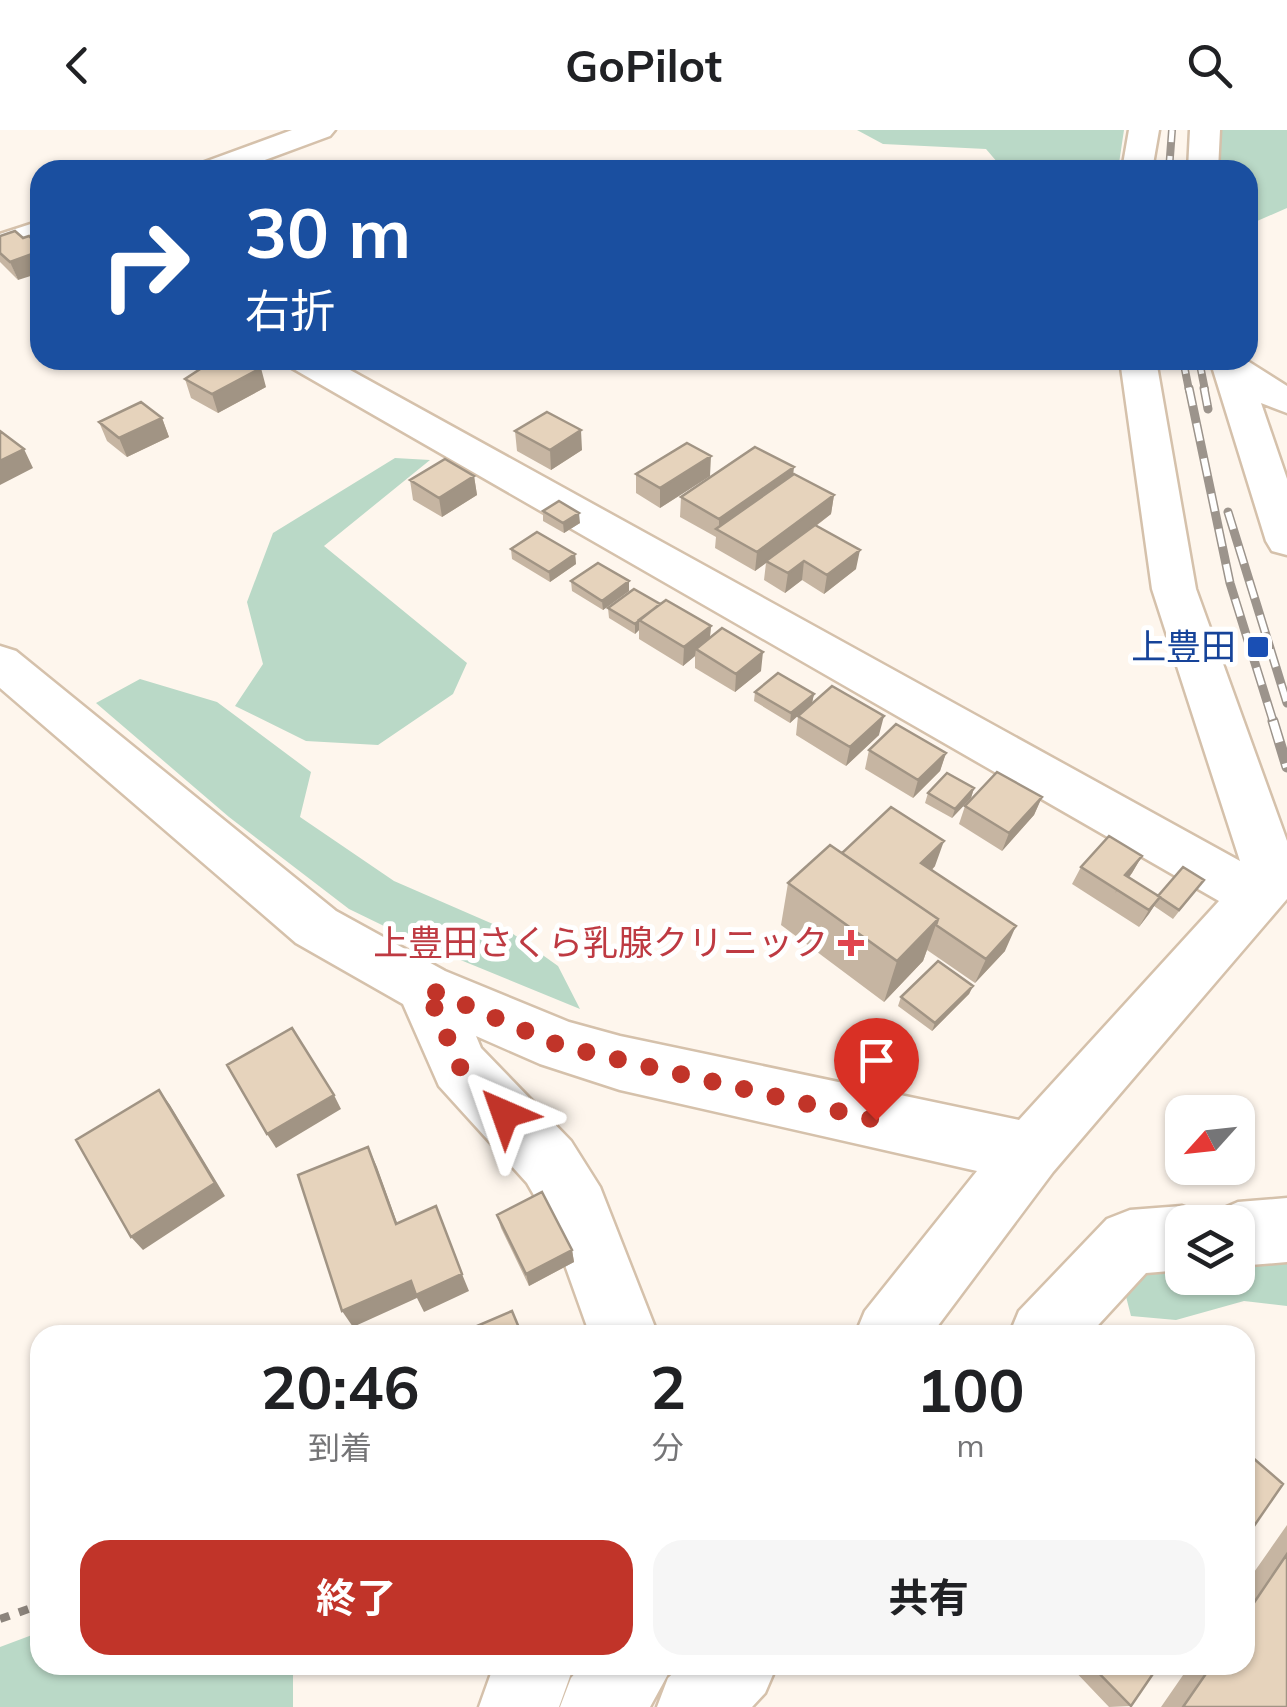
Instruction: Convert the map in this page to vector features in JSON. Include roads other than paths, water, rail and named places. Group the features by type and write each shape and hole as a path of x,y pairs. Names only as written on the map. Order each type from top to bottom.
{"street":[{"path":"238,160 320,130"},
{"path":"1139,160 1144,130"},
{"path":"1203,160 1205,130"},
{"path":"0,244 30,234"},
{"path":"324,370 1274,875"},
{"path":"1140,370 1174,589 1274,875"},
{"path":"1230,370 1287,541"},
{"path":"1237,370 1287,402"},
{"path":"0,662 316,927 426,988 561,1046 605,1059 950,1137 1031,1151"},
{"path":"896,1325 1031,1151 1274,875"},
{"path":"426,988 460,1067 550,1162 577,1208 620,1325"},
{"path":"1255,1233 1287,1230"},
{"path":"1052,1325 1130,1242 1165,1239"},
{"path":"519,1707 530,1675"},
{"path":"600,1707 625,1675"},
{"path":"698,1707 727,1675"}],"railway":[{"path":"1170,160 1172,130"},
{"path":"1185,370 1189,390"},
{"path":"1201,370 1205,390"},
{"path":"1189,388 1230,583 1274,724"},
{"path":"1204,388 1208,409"},
{"path":"1228,512 1287,703"},
{"path":"1273,721 1287,767"}],"place":[{"name":"上豊田","path":"1258,647"},
{"name":"上豊田さくら乳腺クリニック","path":"851,943"}]}
